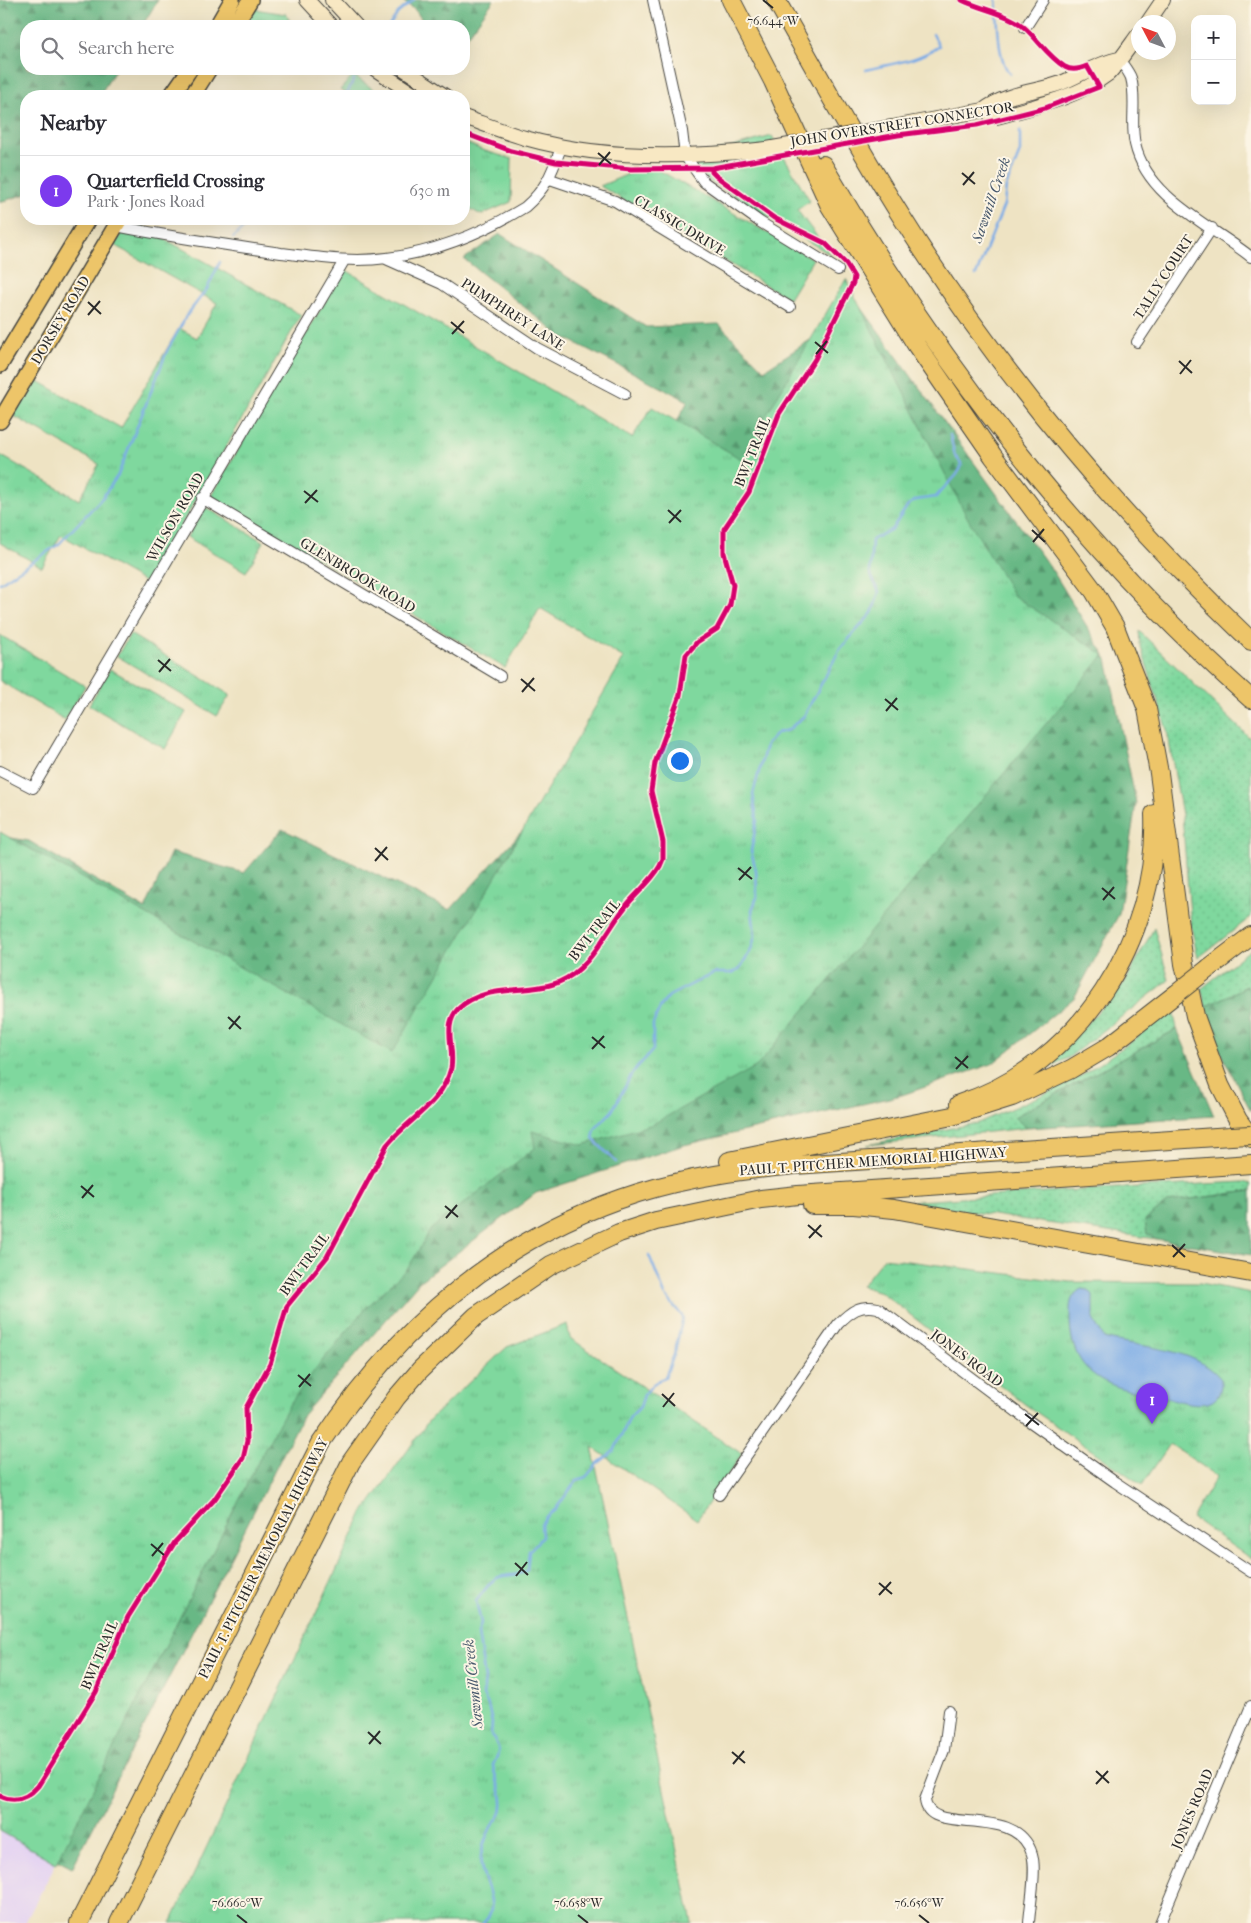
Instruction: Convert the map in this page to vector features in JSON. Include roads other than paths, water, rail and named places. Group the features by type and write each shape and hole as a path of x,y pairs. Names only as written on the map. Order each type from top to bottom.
{"highway":[{"path":"731,0 773,81 830,206 917,346 958,406 1094,591 1115,627 1147,709 1159,773 1184,964 1195,1016 1220,1085 1238,1120 1251,1136"},
{"path":"776,0 901,216 1006,368 1060,435 1186,577 1251,642"},
{"path":"773,81 865,238 931,336 1009,442 1108,557 1190,642 1251,699"},
{"path":"1186,577 1251,631"},
{"path":"872,1132 965,1102 1018,1075 1065,1038 1103,994 1134,937 1150,880 1155,840 1147,709"},
{"path":"573,1217 636,1186 688,1170 960,1114 1042,1085 1108,1047 1251,936"},
{"name":"PAUL T. PITCHER MEMORIAL HIGHWAY","path":"79,1923 320,1443 369,1376 427,1314 497,1259 573,1217 640,1192 691,1179 738,1171 795,1165 1251,1136"},
{"name":"PAUL T. PITCHER MEMORIAL HIGHWAY","path":"119,1923 332,1496 351,1462 396,1398 420,1370 476,1316 551,1265 619,1233 656,1221 722,1209 761,1199 1251,1164"},
{"path":"722,1209 808,1205 854,1205 894,1209 1251,1273"}],"main road":[{"path":"220,20 232,0"},
{"path":"238,20 250,0"},
{"path":"175,90 186,75"},
{"path":"196,90 205,75"},
{"name":"DORSEY ROAD","path":"0,365 84,225"},
{"name":"DORSEY ROAD","path":"0,421 116,225"}],"street":[{"path":"307,0 325,20"},
{"path":"332,0 350,20"},
{"path":"653,0 682,130 685,156 704,182 760,222 838,270"},
{"path":"1025,28 1043,0"},
{"path":"1153,15 1163,0"},
{"path":"470,119 526,138 562,146 636,154 685,156 767,149 893,128 984,110 996,117 1059,98 1109,74 1131,44"},
{"path":"1119,59 1131,77 1134,141 1144,169 1153,181 1181,207 1251,256"},
{"path":"384,75 407,90"},
{"path":"413,75 435,90"},
{"path":"470,116 478,122"},
{"path":"132,225 218,244 344,261 386,259 440,246 514,214 535,198 550,179 562,146"},
{"name":"CLASSIC DRIVE","path":"550,179 615,201 790,307"},
{"name":"TALLY COURT","path":"1137,342 1212,228"},
{"name":"PUMPHREY LANE","path":"386,259 442,284 537,348 626,394"},
{"name":"WILSON ROAD","path":"0,770 33,788 202,498 344,261"},
{"name":"GLENBROOK ROAD","path":"202,498 500,676"},
{"name":"JONES ROAD","path":"719,1495 838,1324 855,1309 869,1306 878,1308 1016,1412 1105,1475 1251,1572"},
{"name":"JONES ROAD","path":"1160,1923 1251,1706"},
{"path":"949,1711 944,1750 925,1800 926,1806 929,1812 941,1818 995,1823 1020,1835 1032,1856 1029,1923"}],"water":[{"path":"1081,1289 1089,1290 1093,1295 1093,1319 1104,1338 1167,1350 1197,1360 1210,1368 1221,1379 1221,1387 1217,1397 1212,1402 1202,1404 1127,1390 1112,1385 1086,1368 1078,1355 1072,1339 1070,1318 1072,1298"}],"waterway":[{"path":"393,20 398,13 414,0"},
{"name":"Sawmill Creek","path":"996,0 1000,49 1002,59 1010,74"},
{"path":"866,70 922,56 939,46 933,34"},
{"path":"349,90 354,79"},
{"name":"Sawmill Creek","path":"976,275 1004,205 1006,187 1020,152 1020,131"},
{"path":"233,238 247,225"},
{"path":"0,583 59,544 102,498 118,475 167,351 187,315 207,289 220,262"},
{"name":"Sawmill Creek","path":"616,1162 593,1139 595,1129 612,1111 633,1072 653,1050 653,1024 661,1006 669,996 714,973 731,973 739,970 751,950 755,936 752,910 757,897 756,870 751,851 757,820 753,794 766,745 777,733 788,730 804,716 840,649 872,613 879,592 870,573 872,540 892,529 908,505 916,500 936,497 958,473 962,464 955,456 950,435"},
{"name":"Sawmill Creek","path":"483,1923 491,1910 491,1903 482,1872 481,1856 489,1831 500,1815 502,1803 493,1765 497,1757 498,1747 491,1736 492,1723 488,1705 483,1695 485,1679 478,1633 481,1623 476,1601 495,1579 520,1574 527,1570 529,1551 542,1537 541,1524 546,1517 555,1510 577,1480 586,1477 597,1464 614,1451 630,1417 640,1407 644,1395 653,1384 665,1377 674,1355 683,1317 665,1295 649,1255"}],"place":[{"name":"Quarterfield Crossing","path":"1152,1424"}]}
